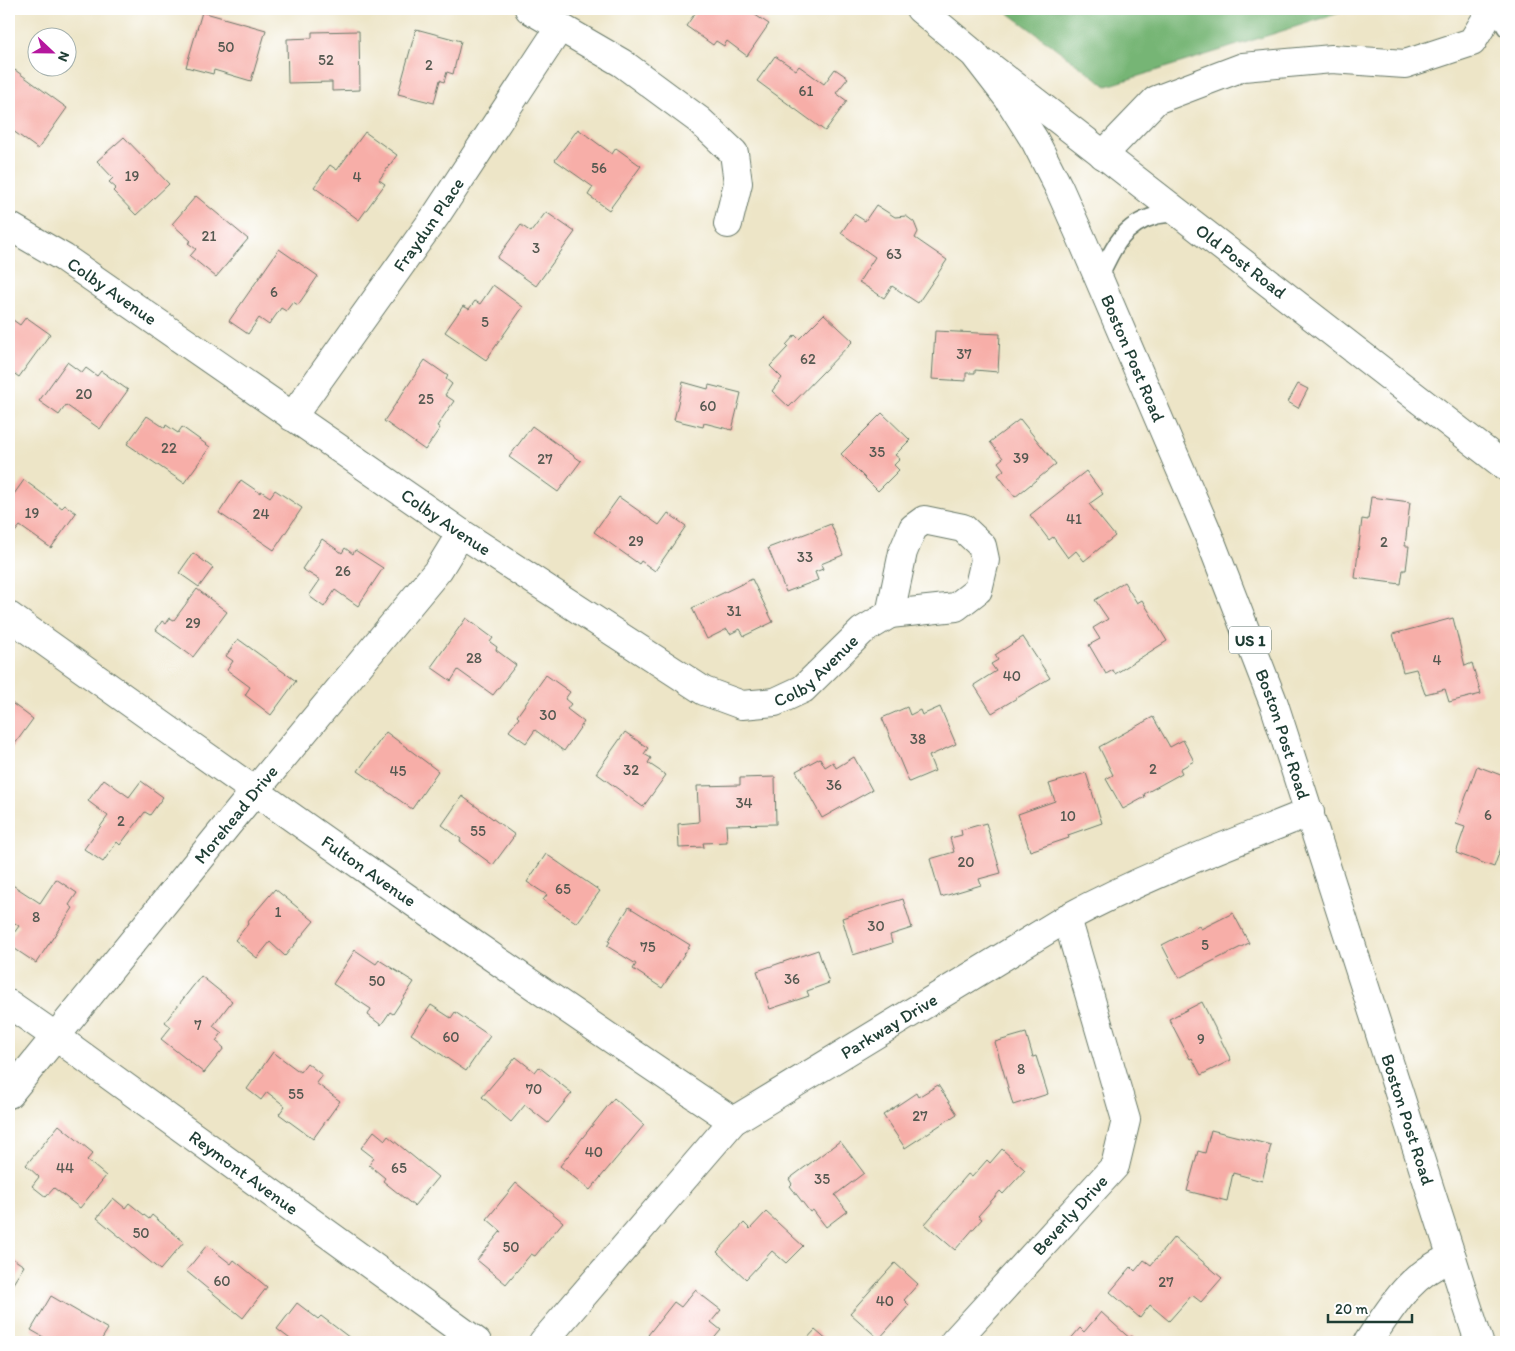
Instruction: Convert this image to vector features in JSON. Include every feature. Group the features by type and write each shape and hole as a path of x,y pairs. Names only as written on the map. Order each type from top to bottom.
{"street":[{"path":"529,9 622,63 699,120 734,153 738,183 728,224"},
{"name":"Boston Post Road","path":"920,9 974,54 1008,98 1060,188 1206,529 1274,704 1479,1342"},
{"path":"1103,155 1156,100 1235,70 1244,67 1332,59 1405,64 1472,42 1493,9"},
{"name":"Fraydun Place","path":"292,417 436,214 560,27"},
{"name":"Old Post Road","path":"974,54 1506,468"},
{"name":"Colby Avenue","path":"9,226 64,258 461,533 704,692 742,705 775,702 803,689 862,631 890,614"},
{"name":"Morehead Drive","path":"9,1094 255,791 439,569 461,533"},
{"name":"Fulton Avenue","path":"9,616 580,1019 733,1121"},
{"name":"Parkway Drive","path":"543,1342 733,1121 1067,918 1106,897 1149,877 1310,812"},
{"name":"Beverly Drive","path":"954,1342 1115,1166 1126,1120 1067,918"},
{"name":"Reymont Avenue","path":"9,1004 477,1342"},
{"path":"1368,1342 1398,1297 1415,1279 1434,1265 1452,1257"}],"lane":[{"path":"1493,9 1506,28"},
{"path":"1099,278 1120,237 1132,226 1154,216 1178,213"}],"green space":[{"path":"1003,9 1352,9 1107,86"}],"building":[{"path":"698,9 746,9 769,24 747,56 727,41 724,46 716,41 713,45 686,26"},
{"path":"202,12 266,30 251,81 214,70 213,74 186,67"},
{"path":"416,29 461,41 453,74 447,72 444,82 440,80 434,103 398,94"},
{"path":"359,31 360,90 332,91 332,82 288,83 287,39 312,38 312,32"},
{"path":"775,56 796,70 799,66 824,84 835,69 848,78 836,93 847,101 825,131 757,81"},
{"path":"15,70 67,108 38,149 9,128 9,80"},
{"path":"578,129 612,154 616,148 641,166 609,210 588,195 593,187 555,160"},
{"path":"365,132 397,155 379,180 385,184 359,220 314,187 330,165 337,170"},
{"path":"124,137 169,184 136,215 113,191 116,188 109,182 113,178 97,161"},
{"path":"196,196 248,239 216,277 190,256 196,249 188,243 191,241 172,224"},
{"path":"876,205 895,217 906,216 914,222 918,232 915,238 947,260 918,303 892,286 884,298 859,282 875,257 841,233 854,214 865,221"},
{"path":"546,212 575,232 536,286 497,258 521,225 531,232"},
{"path":"279,249 318,276 298,305 293,302 286,311 281,308 269,325 259,318 248,334 229,321"},
{"path":"493,285 523,307 486,360 445,332 463,306 469,309 475,301 480,304"},
{"path":"824,314 853,341 789,407 772,391 782,378 770,366 788,347 786,345 795,335 799,339"},
{"path":"26,317 50,334 19,377 9,370 9,323 13,320 20,325"},
{"path":"935,331 1000,334 998,372 975,370 975,373 966,373 966,381 932,379"},
{"path":"425,360 448,376 446,379 452,384 445,395 454,401 437,426 440,428 425,450 384,421"},
{"path":"67,362 82,373 86,368 97,376 101,371 128,390 100,429 66,405 59,415 39,401"},
{"path":"683,382 708,389 709,385 741,393 732,430 704,423 703,427 674,420"},
{"path":"1298,384 1308,389 1298,408 1288,402"},
{"path":"882,413 910,440 895,455 900,459 894,465 899,470 878,491 841,454"},
{"path":"147,416 165,428 166,425 178,433 182,427 210,447 184,483 127,444"},
{"path":"1020,419 1056,464 1015,497 998,475 1004,470 998,462 1003,458 990,442"},
{"path":"532,426 581,461 558,492 509,457"},
{"path":"1086,471 1103,494 1089,504 1115,536 1084,561 1076,551 1068,558 1053,537 1049,540 1030,515"},
{"path":"24,480 62,508 65,505 76,513 51,548 20,526 15,532 9,527 9,490 14,494"},
{"path":"241,480 260,493 261,491 270,497 275,490 302,508 274,550 219,513"},
{"path":"619,497 659,525 668,513 686,526 655,571 641,561 639,564 594,532"},
{"path":"1371,497 1410,502 1405,546 1409,546 1406,570 1403,570 1401,584 1355,578 1362,519 1368,520"},
{"path":"831,524 843,555 821,564 823,569 815,572 818,580 786,592 768,548"},
{"path":"322,539 342,553 345,548 353,554 355,550 383,568 358,606 335,590 324,607 309,596 320,580 302,569"},
{"path":"193,553 213,568 199,587 179,573"},
{"path":"752,579 773,622 744,636 740,629 730,634 727,629 707,639 692,608"},
{"path":"1124,582 1137,603 1142,600 1167,641 1115,674 1113,670 1106,674 1089,645 1100,639 1093,628 1108,619 1095,600"},
{"path":"197,589 227,612 193,657 156,630 162,621 166,624 170,618 174,620"},
{"path":"466,618 493,638 490,642 497,647 496,650 516,665 493,695 458,670 451,681 431,667"},
{"path":"1453,618 1465,666 1472,663 1481,694 1449,702 1445,689 1425,694 1416,669 1403,672 1393,634"},
{"path":"1023,637 1050,678 992,713 974,685 996,671 991,664 998,660 995,655"},
{"path":"238,639 296,681 271,715 245,695 250,687 227,670 233,661 226,656"},
{"path":"546,675 570,692 565,699 571,704 567,709 584,722 564,751 535,730 526,743 509,731 519,718 517,716"},
{"path":"9,701 33,719 9,752"},
{"path":"907,707 910,715 920,710 922,715 940,707 956,744 929,756 935,771 909,782 882,718"},
{"path":"1153,717 1170,747 1183,740 1194,761 1180,769 1182,773 1144,794 1145,797 1123,809 1106,779 1113,775 1099,747"},
{"path":"386,732 438,771 412,809 358,771"},
{"path":"625,732 648,748 644,754 651,758 648,763 666,775 643,807 596,773"},
{"path":"854,757 872,790 822,818 796,771 820,758 825,767 833,762 836,768"},
{"path":"1477,766 1506,777 1506,834 1494,867 1456,853 1465,827 1456,824"},
{"path":"1086,773 1102,823 1068,835 1069,838 1030,851 1018,814 1055,801 1049,784"},
{"path":"775,777 776,824 726,825 727,842 703,843 704,847 679,848 678,824 699,822 697,786 740,785 740,778"},
{"path":"104,779 129,797 141,781 163,797 150,815 145,812 120,845 117,842 103,862 84,849 108,816 88,801"},
{"path":"462,796 515,835 493,865 442,825"},
{"path":"986,823 1001,873 979,879 981,885 941,897 930,859 954,852 950,838 962,835 961,830"},
{"path":"546,854 600,891 577,923 543,900 547,895 527,882"},
{"path":"56,879 77,893 69,905 73,908 36,963 9,945 9,940 19,926 9,919 9,887 11,884 40,903"},
{"path":"275,889 314,921 285,956 270,942 257,958 235,940 248,924 247,922"},
{"path":"903,899 912,928 890,935 892,943 853,955 842,918"},
{"path":"629,907 690,945 662,988 633,969 636,964 607,946 610,942 608,941"},
{"path":"1233,913 1249,943 1179,978 1162,945 1199,926 1201,929"},
{"path":"355,950 376,964 379,960 414,982 393,1014 390,1012 381,1025 368,1015 371,1009 333,984"},
{"path":"818,950 829,983 807,991 809,996 770,1009 757,971"},
{"path":"201,976 232,1001 213,1026 222,1033 216,1041 224,1048 204,1073 161,1039 171,1027 165,1022"},
{"path":"1202,1002 1231,1060 1201,1075 1192,1058 1190,1059 1169,1019"},
{"path":"431,1005 451,1018 455,1012 490,1036 466,1071 411,1034"},
{"path":"1026,1033 1033,1057 1036,1056 1048,1094 1013,1105 995,1042"},
{"path":"273,1052 300,1072 307,1063 322,1075 316,1083 340,1101 313,1139 279,1114 285,1106 267,1092 261,1100 247,1089"},
{"path":"516,1057 535,1072 539,1067 572,1093 548,1123 525,1105 511,1122 482,1097"},
{"path":"938,1085 957,1114 905,1148 883,1115 916,1093 918,1097"},
{"path":"614,1098 644,1125 590,1190 560,1166"},
{"path":"59,1125 93,1153 87,1160 106,1176 80,1208 54,1188 46,1197 32,1186 39,1177 26,1165"},
{"path":"1211,1130 1271,1145 1262,1181 1233,1173 1227,1201 1187,1191 1198,1151 1205,1153"},
{"path":"374,1131 385,1140 388,1136 438,1177 414,1206 383,1181 385,1178 369,1165 374,1158 361,1148"},
{"path":"840,1141 864,1173 835,1195 847,1211 826,1227 813,1210 810,1212 790,1186 792,1184 789,1179"},
{"path":"1002,1149 1025,1170 1003,1194 1000,1191 978,1216 982,1219 955,1250 925,1224 968,1174 972,1177 987,1160 990,1163"},
{"path":"516,1183 563,1222 535,1256 531,1254 506,1284 477,1260 501,1231 487,1219"},
{"path":"113,1198 125,1208 129,1203 149,1219 152,1215 184,1242 160,1270 97,1218"},
{"path":"766,1212 803,1246 786,1263 772,1251 746,1279 717,1252 744,1223 750,1229"},
{"path":"1174,1237 1222,1278 1201,1302 1192,1295 1169,1321 1150,1305 1140,1318 1110,1292 1131,1267 1135,1271 1144,1260 1151,1265"},
{"path":"207,1245 231,1264 234,1260 267,1287 243,1318 186,1271"},
{"path":"9,1256 24,1266 9,1290"},
{"path":"895,1263 918,1284 904,1300 909,1305 879,1339 850,1313"},
{"path":"695,1290 721,1310 711,1322 721,1330 711,1342 703,1342 698,1338 695,1342 657,1342 648,1335 674,1302 681,1307"},
{"path":"51,1296 108,1329 100,1342 52,1342 31,1330"},
{"path":"297,1303 318,1319 321,1316 350,1338 347,1342 294,1342 277,1329"},
{"path":"1101,1312 1130,1338 1131,1336 1139,1342 1068,1342 1080,1328 1084,1332"},
{"path":"815,1330 829,1342 804,1342"}]}
